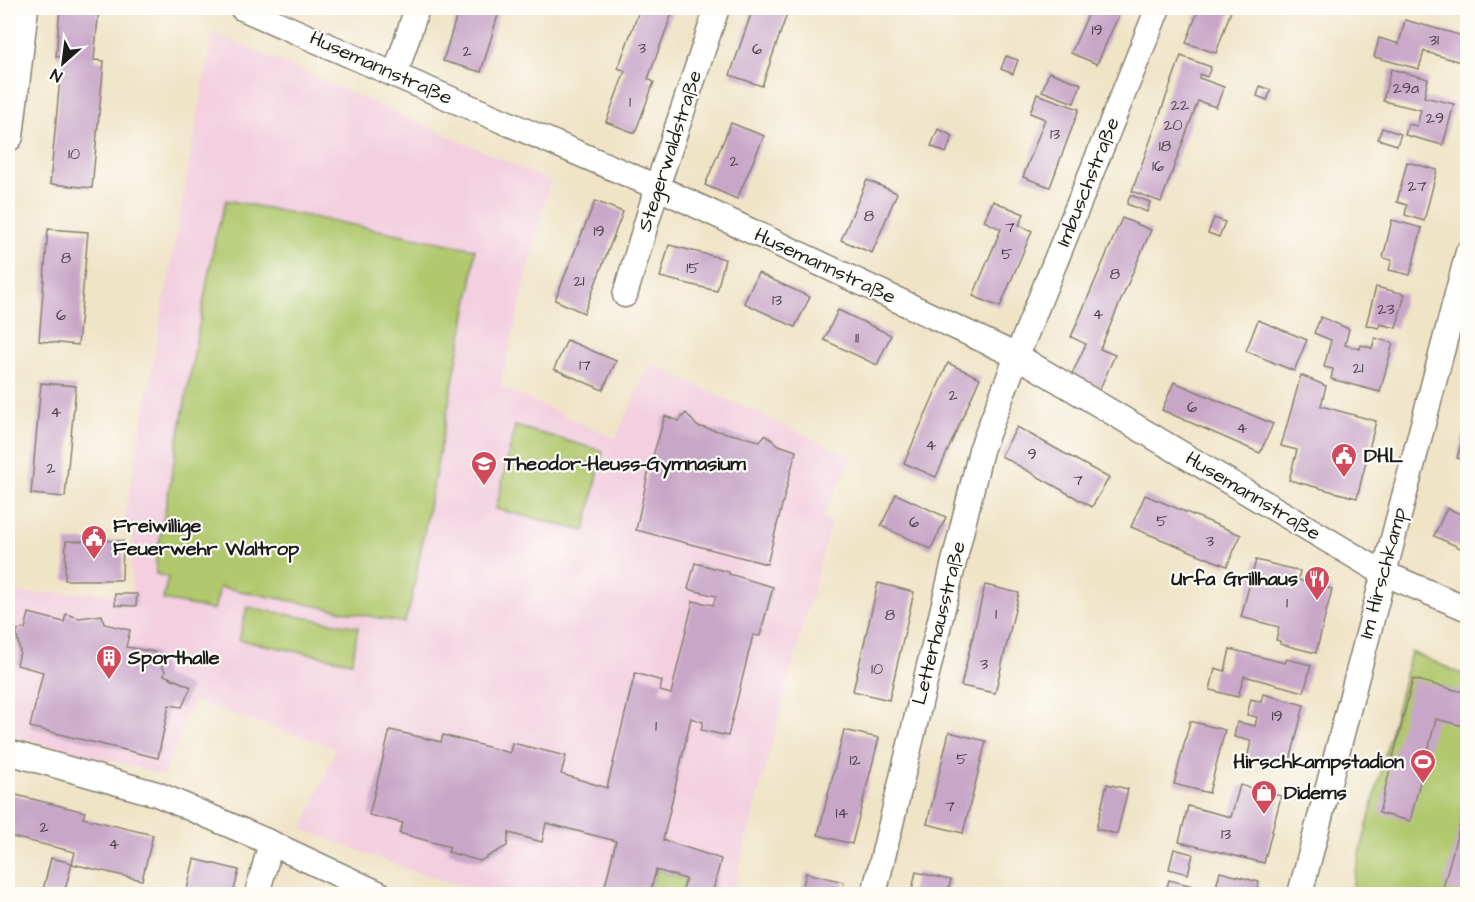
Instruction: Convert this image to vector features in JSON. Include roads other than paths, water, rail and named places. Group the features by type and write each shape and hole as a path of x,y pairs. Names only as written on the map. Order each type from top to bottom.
{"street":[{"path":"8,136 23,8"},
{"name":"Husemannstraße","path":"242,8 657,187 1017,356 1383,573 1467,609"},
{"path":"395,75 417,8"},
{"name":"Stegerwaldstraße","path":"625,295 657,187 717,8"},
{"name":"Imbuschstraße","path":"1017,356 1158,8"},
{"name":"Im Hirschkamp","path":"1300,894 1467,252"},
{"name":"Letterhausstraße","path":"874,894 981,450 1017,356"},
{"path":"8,752 157,794 271,843 380,894"},
{"path":"258,894 271,843"}],"place":[{"name":"DHL","path":"1344,479"},
{"name":"Theodor-Heuss-Gymnasium","path":"484,487"},
{"name":"Freiwillige Feuerwehr Waltrop","path":"94,561"},
{"name":"Urfa Grillhaus","path":"1317,602"},
{"name":"Sporthalle","path":"109,681"},
{"name":"Hirschkampstadion","path":"1423,785"},
{"name":"Didems","path":"1264,816"}]}
